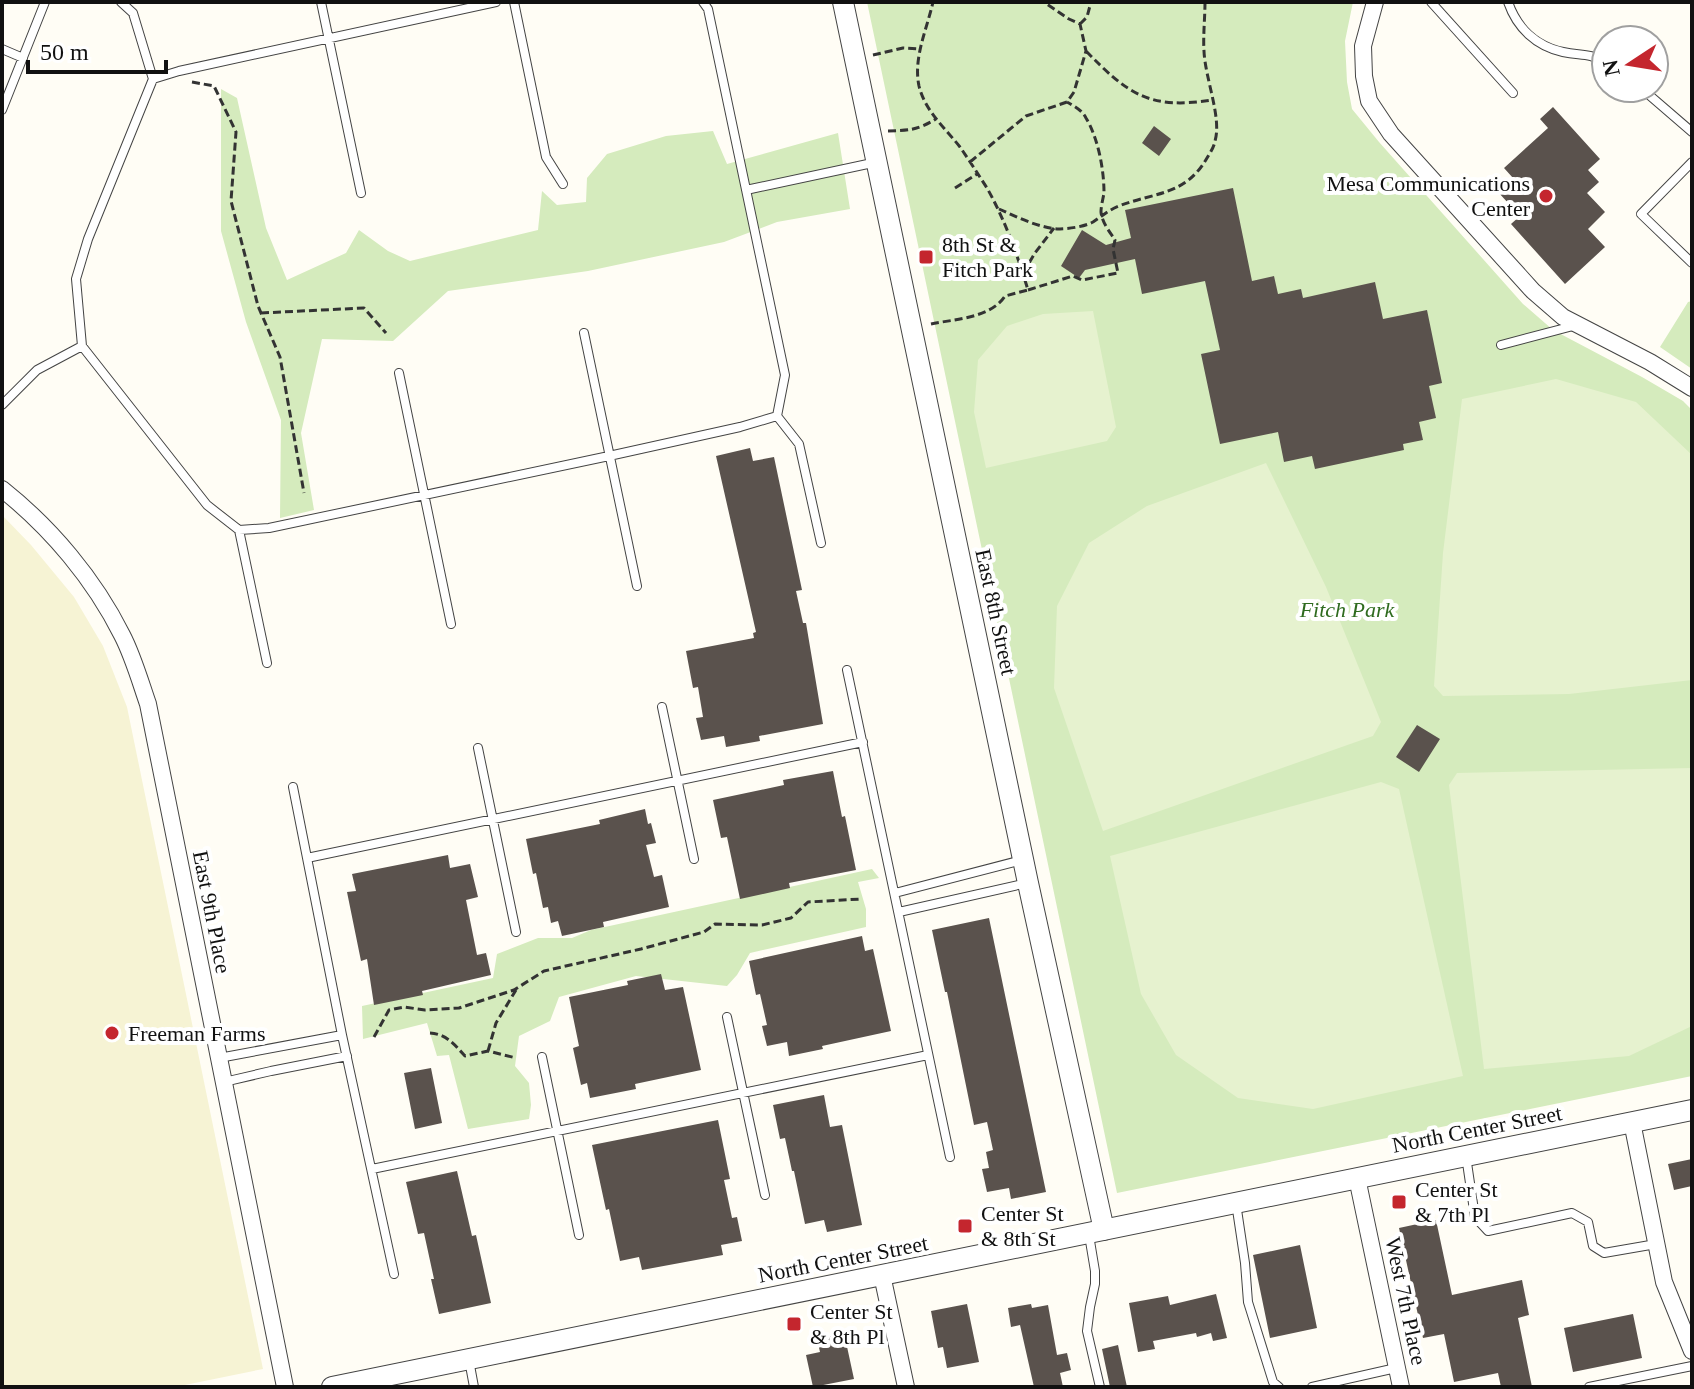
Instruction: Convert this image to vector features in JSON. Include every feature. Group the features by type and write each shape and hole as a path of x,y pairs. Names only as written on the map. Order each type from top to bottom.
{"street":[{"name":"East 8th Street","path":"843,2 1028,883 1096,1232"},
{"path":"1375,2 1363,46 1364,76 1369,101 1391,134 1533,291 1563,317 1650,362 1692,388"},
{"name":"East 9th Place","path":"2,489 46,530 92,584 123,637 148,704 285,1387"},
{"name":"North Center Street","path":"332,1387 1692,1110"},
{"path":"1632,1122 1664,1282 1692,1351"},
{"name":"West 7th Place","path":"1357,1178 1401,1387"},
{"path":"882,1275 906,1387"}],"lane":[{"path":"2,110 45,2"},
{"path":"121,2 133,13 153,79 88,239 76,279 82,346 207,505 239,530 267,663"},
{"path":"321,2 361,193"},
{"path":"153,79 496,2"},
{"path":"514,2 546,157 563,184"},
{"path":"703,2 708,9 785,375 777,416 799,444 821,543"},
{"path":"1431,2 1513,93"},
{"path":"1508,2 1524,32 1545,46 1590,55"},
{"path":"2,49 23,58"},
{"path":"1660,104 1692,132"},
{"path":"746,190 877,162"},
{"path":"1692,162 1641,214 1692,263"},
{"path":"1501,345 1577,324"},
{"path":"584,333 637,586"},
{"path":"2,405 37,370 82,346"},
{"path":"399,373 451,624"},
{"path":"239,530 269,528 425,495 740,427 777,416"},
{"path":"847,670 950,1157"},
{"path":"662,707 694,859"},
{"path":"307,858 863,742"},
{"path":"478,748 516,932"},
{"path":"293,787 394,1274"},
{"path":"895,893 1023,859"},
{"path":"899,912 1028,883"},
{"path":"727,1017 765,1195"},
{"path":"219,1058 342,1035"},
{"path":"372,1169 928,1055"},
{"path":"224,1082 347,1056"},
{"path":"542,1057 579,1235"},
{"path":"1466,1156 1475,1217 1488,1231 1572,1213 1588,1222 1593,1246 1604,1253 1657,1244"},
{"path":"1236,1203 1248,1302 1273,1382 1279,1387"},
{"path":"1096,1232 1095,1284 1087,1331 1100,1387"},
{"path":"468,1359 474,1387"},
{"path":"1589,1387 1692,1366"},
{"path":"1312,1387 1397,1368"}],"path":[{"path":"933,2 921,49 919,85 925,102 970,162 997,208 1007,227 1028,290"},
{"path":"1044,2 1080,24"},
{"path":"1080,24 1087,17 1091,2"},
{"path":"997,208 1037,225 1054,228 1092,223 1119,206 1179,188 1200,169 1215,144 1217,119 1204,51 1205,2"},
{"path":"970,162 1026,116 1067,102 1074,92 1086,51 1080,24"},
{"path":"856,60 903,48 921,49"},
{"path":"1086,51 1122,85 1145,98 1186,103 1212,100"},
{"path":"182,80 214,86 236,132 231,201 261,313 280,357 304,493"},
{"path":"912,328 991,310 1005,296 1073,276 1082,280 1118,273 1113,249 1115,240 1101,215 1104,192 1101,161 1086,117 1067,102"},
{"path":"871,135 922,127 936,119"},
{"path":"955,188 977,174"},
{"path":"1023,273 1054,228"},
{"path":"261,313 364,308 386,333"},
{"path":"374,1037 389,1010 404,1007 425,1010 459,1008 517,988 544,971 704,932 715,924 762,925 791,918 808,902 861,899"},
{"path":"488,1051 496,1023 517,988"},
{"path":"430,1033 441,1034 465,1056 488,1051 516,1058"}],"shaded area":[{"path":"2,515 74,597 103,646 127,707 263,1369 175,1387 2,1387"}],"green space":[{"name":"Fitch Park","path":"867,2 1353,2 1345,41 1352,109 1379,142 1523,304 1553,330 1642,377 1683,401 1692,410 1692,1076 1117,1193"},
{"path":"221,89 237,98 266,228 287,280 346,253 359,230 388,251 410,261 538,230 542,191 557,205 586,202 587,178 607,154 666,136 713,131 727,164 838,133 850,209 777,222 724,242 588,271 448,291 393,341 322,339 301,433 314,510 280,518 281,420 246,322 221,231"},
{"path":"1692,301 1692,369 1660,347 1688,302"},
{"path":"1093,311 1116,427 1107,441 986,468 974,412 978,360 1007,326 1043,314"},
{"path":"1556,379 1636,402 1692,455 1692,680 1569,694 1443,696 1434,686 1443,553 1462,399"},
{"path":"1266,463 1326,587 1381,722 1373,736 1103,831 1054,688 1057,606 1089,543 1147,506"},
{"path":"1692,768 1692,1026 1629,1056 1484,1069 1449,785 1457,773"},
{"path":"1381,782 1399,789 1463,1076 1313,1109 1238,1098 1176,1055 1141,994 1110,856"},
{"path":"872,869 879,878 858,882 866,909 866,927 750,953 727,986 636,976 559,997 550,1021 519,1036 515,1066 529,1083 529,1119 468,1129 449,1055 437,1056 427,1023 363,1039 362,1006 493,978 497,954 538,938 572,938 591,930"}],"building":[{"name":"Mesa Communications Center","path":"1553,107 1600,159 1588,170 1599,182 1587,193 1605,212 1588,229 1605,247 1565,284 1511,224 1520,216 1498,192 1513,178 1504,168 1548,128 1540,119"},
{"path":"1154,126 1171,139 1159,156 1142,143"},
{"path":"1233,188 1252,281 1274,276 1278,294 1301,289 1303,298 1375,282 1383,319 1427,310 1442,383 1429,386 1436,418 1419,422 1423,440 1403,444 1404,450 1315,469 1312,456 1284,462 1278,432 1220,444 1201,354 1220,350 1205,281 1142,294 1135,259 1085,270 1079,278 1061,266 1082,230 1106,245 1131,238 1125,210"},
{"path":"750,448 753,461 774,457 802,590 796,591 803,623 806,623 823,724 759,736 760,741 726,747 724,736 701,740 696,718 703,717 698,687 693,688 686,651 754,638 753,633 756,632 716,456"},
{"path":"1417,725 1440,739 1419,772 1396,757"},
{"path":"833,771 856,870 789,883 790,888 740,899 727,837 721,838 713,800 784,785 783,780"},
{"path":"645,809 656,843 646,845 654,877 662,875 669,907 603,922 604,927 562,936 558,921 551,923 548,907 543,908 526,839 600,824 599,820"},
{"path":"448,855 450,868 470,864 478,897 466,900 477,955 486,953 491,975 422,991 423,995 374,1005 367,959 361,961 347,892 356,891 352,874"},
{"path":"989,918 1046,1192 1011,1199 1009,1188 987,1192 982,1169 989,1168 986,1152 993,1150 987,1122 974,1125 932,930"},
{"path":"862,936 865,951 873,949 891,1031 789,1056 787,1042 767,1046 762,1026 767,1025 760,994 756,995 749,961"},
{"path":"661,974 665,990 683,987 701,1070 635,1084 636,1089 590,1098 587,1083 581,1085 573,1048 579,1046 569,997 628,985 627,981"},
{"path":"431,1068 442,1123 415,1129 404,1073"},
{"path":"824,1095 830,1127 842,1125 862,1225 827,1232 824,1220 805,1224 794,1171 785,1138 780,1139 773,1105"},
{"path":"718,1120 730,1179 724,1180 732,1218 737,1217 742,1241 721,1245 723,1255 642,1270 639,1257 620,1261 592,1145"},
{"path":"1692,1159 1692,1186 1674,1190 1668,1164"},
{"path":"457,1171 472,1236 476,1235 491,1303 439,1314 424,1233 418,1234 406,1182"},
{"path":"1436,1220 1452,1295 1522,1280 1529,1315 1518,1318 1532,1387 1501,1387 1498,1373 1454,1382 1444,1334 1423,1338 1399,1228"},
{"path":"1300,1245 1317,1328 1270,1338 1253,1255"},
{"path":"1216,1294 1227,1338 1213,1341 1211,1333 1197,1337 1196,1333 1153,1341 1155,1349 1138,1352 1129,1303 1168,1296 1170,1305"},
{"path":"967,1304 979,1362 947,1368 943,1347 938,1348 931,1311"},
{"path":"1031,1304 1032,1308 1048,1305 1057,1355 1067,1353 1071,1370 1060,1373 1063,1387 1034,1387 1020,1325 1011,1327 1008,1308"},
{"path":"1633,1314 1642,1358 1573,1372 1564,1328"},
{"path":"836,1335 838,1343 846,1342 854,1379 813,1387 806,1355 820,1352 817,1339"},
{"path":"1118,1345 1127,1387 1110,1387 1102,1349"}],"place":[{"name":"Mesa Communications Center","path":"1546,196"},
{"name":"8th St & Fitch Park","path":"926,257"},
{"name":"Freeman Farms","path":"112,1033"},
{"name":"Center St & 7th Pl","path":"1399,1202"},
{"name":"Center St & 8th St","path":"965,1226"},
{"name":"Center St & 8th Pl","path":"794,1324"}]}
